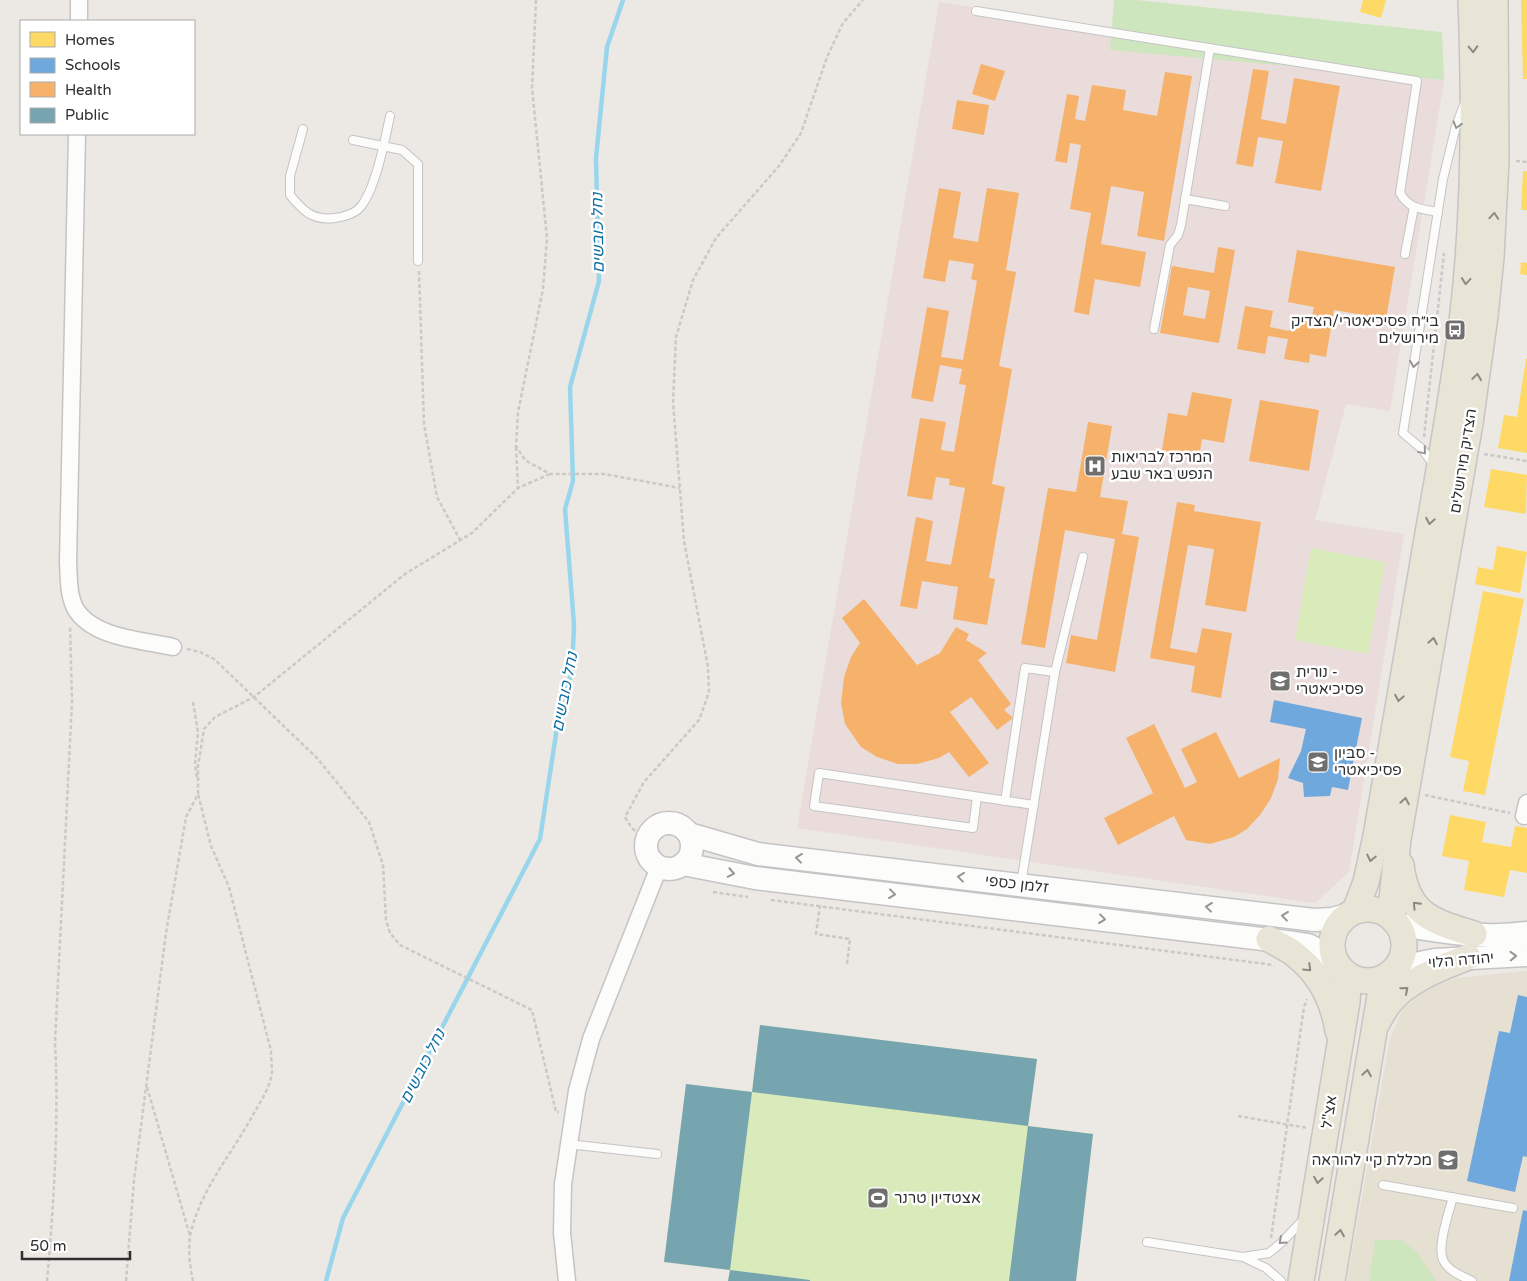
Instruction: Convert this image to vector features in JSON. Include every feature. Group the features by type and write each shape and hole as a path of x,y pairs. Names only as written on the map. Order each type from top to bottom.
{"main road":[{"name":"הצדיק מירושלים","path":"1351,913 1366,882 1376,836 1438,473 1463,313 1474,147 1471,0"},
{"name":"הצדיק מירושלים","path":"1395,922 1392,900 1398,840 1466,450 1485,316 1494,211 1497,138 1495,0"},
{"path":"1374,1028 1388,1005 1407,987 1471,946 1429,918 1409,898 1403,883 1398,840"},
{"path":"1365,909 1375,910 1385,913 1395,922 1401,932 1403,951 1400,960 1389,973 1373,981 1362,981 1352,978 1339,966 1332,950 1332,940 1340,922 1351,913 1365,909"},
{"path":"1269,940 1293,953 1316,975 1329,996 1335,1015 1340,1045"},
{"name":"אצ\"ל","path":"1301,1281 1340,1045 1348,985 1339,966"},
{"name":"אצ\"ל","path":"1332,1281 1374,1028 1389,973"}],"street":[{"path":"79,0 79,20"},
{"path":"77,135 68,552 70,591 75,607 88,624 102,632 173,647"},
{"path":"664,822 679,824 689,834 692,850 689,858 683,864 672,869 659,867 650,860 645,842 651,830 664,822"},
{"name":"זלמן כספי","path":"689,834 758,854 1314,920 1332,919 1351,913"},
{"name":"זלמן כספי","path":"683,864 755,878 821,896 1308,945 1339,966"},
{"path":"567,1281 562,1233 563,1184 578,1091 591,1039 659,867"},
{"name":"יהודה הלוי","path":"1395,922 1440,932 1471,946 1527,955"},
{"name":"יהודה הלוי","path":"1389,973 1435,960 1471,946 1482,935 1527,934"}],"lane":[{"path":"976,11 1417,81 1400,194 1405,202 1414,207 1438,212"},
{"path":"1154,329 1170,245 1178,235 1181,224 1210,48"},
{"path":"1438,473 1422,450 1403,433 1438,212 1456,126 1474,80"},
{"path":"303,129 290,176 290,195 302,210 322,220 344,217 362,207 384,145 390,116"},
{"path":"353,140 402,150 418,164 418,261"},
{"path":"1185,199 1225,206"},
{"path":"1405,254 1414,207"},
{"path":"1021,884 1055,672 1083,557"},
{"path":"1005,801 1025,668 1055,672"},
{"path":"977,797 973,828 814,806 818,773 1034,805"},
{"path":"568,1144 657,1154"},
{"path":"1383,1185 1513,1208"},
{"path":"1452,1197 1442,1247 1443,1261 1455,1273 1472,1281"},
{"path":"1243,1257 1269,1253 1313,1210"},
{"path":"1147,1242 1243,1257 1266,1268 1281,1281"}],"path":[{"path":"518,488 516,446 518,412 543,289 548,238 532,88 536,0"},
{"path":"647,836 639,834 630,827 625,817 644,782 699,720 709,692 708,667 684,541 673,402 676,337 693,280 716,238 778,166 801,133 827,57 843,23 863,0"},
{"path":"1422,450 1444,247"},
{"path":"418,261 424,424 437,497 460,540"},
{"path":"516,446 525,460 550,474"},
{"path":"1466,450 1527,461"},
{"path":"126,1281 134,1180 166,933 186,817 198,794 198,766 204,728 215,717 254,697 405,574 472,533 518,488 550,474 604,474 680,488"},
{"path":"47,1281 55,1187 58,1094 55,1042 72,702 70,591"},
{"path":"173,647 200,652 214,659 317,758 369,822 383,865 386,920 390,933 400,945 532,1010 556,1112 573,1115"},
{"path":"190,1237 199,1207 219,1167 244,1131 268,1088 272,1074 271,1050 229,887 211,846 198,794 195,764 198,732 193,702"},
{"path":"1407,791 1526,809"},
{"path":"713,892 752,897"},
{"path":"821,896 816,934 850,939 847,964"},
{"path":"762,899 821,896 1283,966"},
{"path":"1269,1253 1304,1007 1316,975"},
{"path":"146,1085 190,1237 190,1266 193,1281"},
{"path":"1238,1116 1326,1131"}],"shaded area":[{"name":"המרכז לבריאות הנפש באר שבע","path":"939,2 1444,80 1390,411 1346,404 1315,520 1404,534 1349,872 1315,903 797,828"},
{"name":"מכללת קיי להוראה","path":"1527,971 1527,1281 1347,1281 1390,1038 1402,1010 1424,991 1456,978"}],"green space":[{"path":"1114,0 1137,0 1442,32 1444,80 1110,50"},
{"path":"1311,548 1385,562 1368,654 1295,640"},
{"name":"אצטדיון טרנר","path":"760,1025 1037,1059 1028,1126 1093,1134 1076,1281 728,1281 730,1270 664,1262 686,1084 752,1092"},
{"path":"1375,1240 1401,1240 1417,1252 1436,1281 1369,1281"}],"building: Homes":[{"path":"1363,0 1386,0 1381,18 1360,12"},
{"path":"1521,0 1527,0 1527,79 1523,79"},
{"path":"1523,171 1527,171 1527,210 1521,210"},
{"path":"1521,262 1527,263 1527,275 1520,274"},
{"path":"1526,359 1527,453 1498,448 1504,415 1517,417"},
{"path":"1491,469 1527,475 1526,514 1484,507"},
{"path":"1497,546 1527,552 1520,593 1475,584 1478,567 1493,570"},
{"path":"1483,591 1524,599 1485,795 1463,791 1469,761 1450,757"},
{"path":"1450,815 1486,822 1482,842 1511,847 1515,826 1527,828 1527,873 1510,870 1504,897 1464,890 1469,861 1442,856"}],"building: Schools":[{"path":"1274,700 1362,718 1348,790 1332,787 1330,796 1304,797 1303,783 1288,778 1301,751 1306,729 1270,722"},
{"path":"1518,995 1527,997 1527,1157 1523,1156 1515,1192 1467,1181 1499,1031 1510,1033"},
{"path":"1523,1210 1527,1211 1527,1281 1509,1281"}],"building: Health":[{"path":"981,64 1005,71 995,101 972,94"},
{"path":"1253,69 1269,71 1261,119 1286,124 1294,78 1340,86 1321,191 1275,183 1283,141 1258,137 1253,167 1236,164"},
{"path":"1165,72 1192,76 1164,241 1137,236 1144,192 1111,186 1101,244 1146,252 1140,287 1095,279 1089,315 1074,312 1091,213 1070,209 1081,145 1070,143 1067,163 1055,161 1067,94 1079,96 1075,119 1085,121 1092,85 1126,90 1123,110 1157,116"},
{"path":"957,100 989,105 984,135 952,129"},
{"path":"939,188 961,192 953,238 978,242 987,188 1019,193 1006,270 1016,272 999,366 1012,369 992,484 1005,487 989,578 995,579 987,625 953,619 958,587 922,581 917,609 900,606 916,517 933,521 926,561 951,565 965,488 949,485 950,479 936,477 932,500 907,496 920,418 946,422 941,450 954,452 966,385 959,384 962,369 940,365 933,402 911,398 927,307 949,311 941,357 963,360 977,281 971,279 974,264 949,260 945,282 923,278"},
{"path":"1218,247 1235,250 1219,343 1160,333 1172,266 1214,273","holes":["1188,287 1210,291 1205,319 1183,315"]},
{"path":"1297,250 1395,267 1386,319 1334,310 1326,357 1310,354 1309,363 1284,359 1288,339 1268,336 1265,354 1237,349 1245,306 1273,311 1270,327 1289,331 1291,317 1311,321 1314,307 1288,302"},
{"path":"1192,392 1232,399 1224,443 1202,439 1199,457 1162,450 1168,413 1187,416"},
{"path":"1260,400 1319,410 1309,471 1249,461"},
{"path":"1088,422 1112,426 1100,497 1128,501 1122,534 1139,537 1115,672 1066,663 1071,635 1097,640 1115,539 1065,530 1045,648 1021,644 1048,488 1076,492"},
{"path":"1177,502 1195,505 1194,511 1261,522 1246,612 1205,605 1214,549 1188,545 1170,648 1197,653 1202,628 1232,633 1221,698 1191,692 1195,666 1150,658"},
{"path":"864,599 917,665 940,653 956,627 969,634 966,640 987,653 978,660 1011,704 1004,710 1013,718 997,730 971,697 950,712 989,763 969,777 949,752 939,758 917,764 898,764 877,757 861,747 845,724 841,703 844,677 851,657 860,643 842,618"},
{"path":"1154,724 1185,788 1197,782 1181,749 1216,732 1239,778 1280,758 1278,779 1271,798 1260,815 1247,829 1234,837 1210,844 1186,840 1174,816 1118,845 1104,818 1153,793 1126,738"}],"building: Public":[{"path":"760,1025 1037,1059 1028,1126 752,1092"},
{"path":"686,1084 752,1092 730,1270 664,1262"},
{"path":"1028,1126 1093,1134 1076,1281 1009,1281"},
{"path":"730,1270 810,1280 810,1281 728,1281"}],"waterway":[{"name":"נחל כובשים","path":"326,1281 343,1218 540,839 558,721 572,670 574,625 565,509 573,481 570,387 599,281 596,158 607,47 623,0"}],"place":[{"name":"בי״ח פסיכיאטרי/הצדיק מירושלים","path":"1455,330"},
{"name":"המרכז לבריאות הנפש באר שבע","path":"1095,466"},
{"name":"נורית - פסיכיאטרי","path":"1280,681"},
{"name":"סביון - פסיכיאטרי","path":"1318,762"},
{"name":"מכללת קיי להוראה","path":"1448,1160"},
{"name":"אצטדיון טרנר","path":"878,1198"}]}
